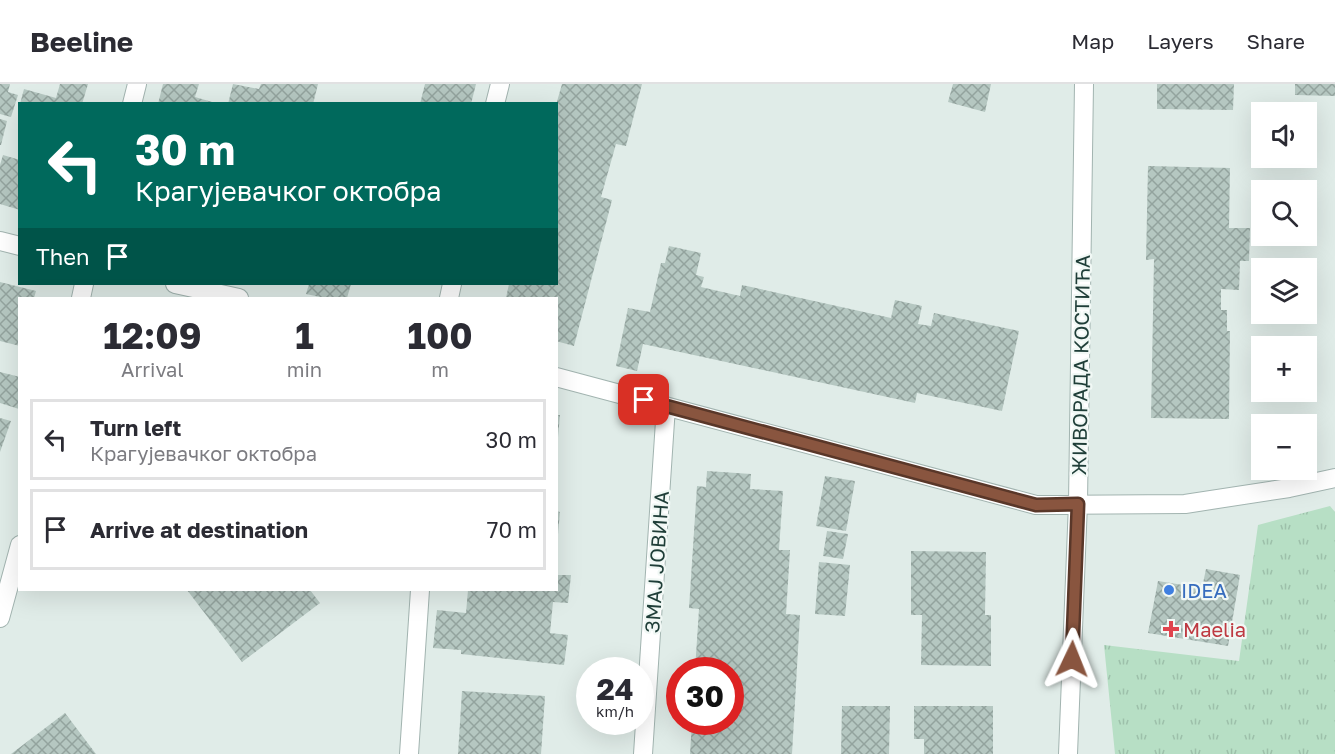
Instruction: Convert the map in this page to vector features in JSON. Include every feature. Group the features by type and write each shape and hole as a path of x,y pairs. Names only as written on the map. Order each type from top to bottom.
{"street":[{"path":"132,102 137,84"},
{"path":"496,102 500,84"},
{"name":"ЖИВОРАДА КОСТИЋА","path":"1068,754 1078,504 1084,84"},
{"path":"0,241 18,246"},
{"path":"180,285 234,297"},
{"path":"558,378 1036,505 1185,504 1289,488 1335,478"},
{"name":"ЗМАЈ ЈОВИНА","path":"643,754 666,406"},
{"path":"0,618 18,552"},
{"path":"409,754 420,591"}],"green space":[{"path":"1330,506 1335,512 1335,754 1115,754 1104,645 1239,661 1258,525"}],"building":[{"path":"0,84 10,84 8,92 18,95 11,117 0,114"},
{"path":"60,84 88,84 83,102 21,102 24,89 56,98"},
{"path":"163,84 199,84 195,97 212,102 158,102"},
{"path":"233,84 259,89 261,84 318,84 314,102 228,102"},
{"path":"425,84 476,84 472,102 420,102"},
{"path":"562,84 642,84 626,146 616,144 601,197 612,200 574,346 558,342 558,297 506,297 509,285 558,285 557,102"},
{"path":"953,84 991,84 985,112 948,102"},
{"path":"1157,84 1234,84 1233,110 1157,109"},
{"path":"1295,84 1335,84 1335,96 1295,95"},
{"path":"0,119 7,121 1,145 0,145"},
{"path":"3,155 18,159 18,209 0,204 0,165"},
{"path":"1148,166 1230,168 1229,228 1250,228 1249,261 1240,261 1239,290 1221,289 1221,310 1227,310 1227,331 1230,331 1229,419 1151,418 1154,259 1146,260"},
{"path":"669,246 701,253 696,275 704,277 701,287 740,296 742,285 891,318 895,300 922,306 918,324 931,326 934,313 1019,331 1002,411 917,393 915,403 643,344 637,371 616,366 628,308 650,312 661,263 665,263"},
{"path":"0,282 36,291 34,297 18,297 18,346 0,341"},
{"path":"309,285 351,285 347,297 320,297 306,294"},
{"path":"0,372 18,376 18,409 0,403"},
{"path":"0,418 11,421 0,452"},
{"path":"707,471 751,474 750,489 783,491 779,550 790,550 786,614 800,615 792,754 690,754 691,735 744,735 744,657 696,657 699,609 689,608 697,486 706,487"},
{"path":"825,476 855,481 846,531 816,526"},
{"path":"827,531 848,534 843,559 823,556"},
{"path":"911,551 986,552 985,615 991,615 991,666 921,665 922,615 911,615"},
{"path":"819,562 850,565 845,616 815,614"},
{"path":"1206,569 1240,575 1228,646 1148,633 1158,581 1202,588"},
{"path":"558,575 571,575 568,603 553,602 550,633 568,635 564,665 461,654 461,650 433,648 437,610 466,613 468,591 558,591"},
{"path":"188,591 311,591 320,603 242,662"},
{"path":"462,691 545,696 541,754 458,754"},
{"path":"842,706 890,706 889,754 841,754"},
{"path":"914,706 993,706 993,754 924,754 924,739 914,739"},
{"path":"65,713 96,754 11,754"}],"place":[{"name":"IDEA","path":"1169,590"},
{"name":"Maelia","path":"1171,629"}],"route":[{"path":"644,400 1036,505 1078,504 1072,659"}]}
